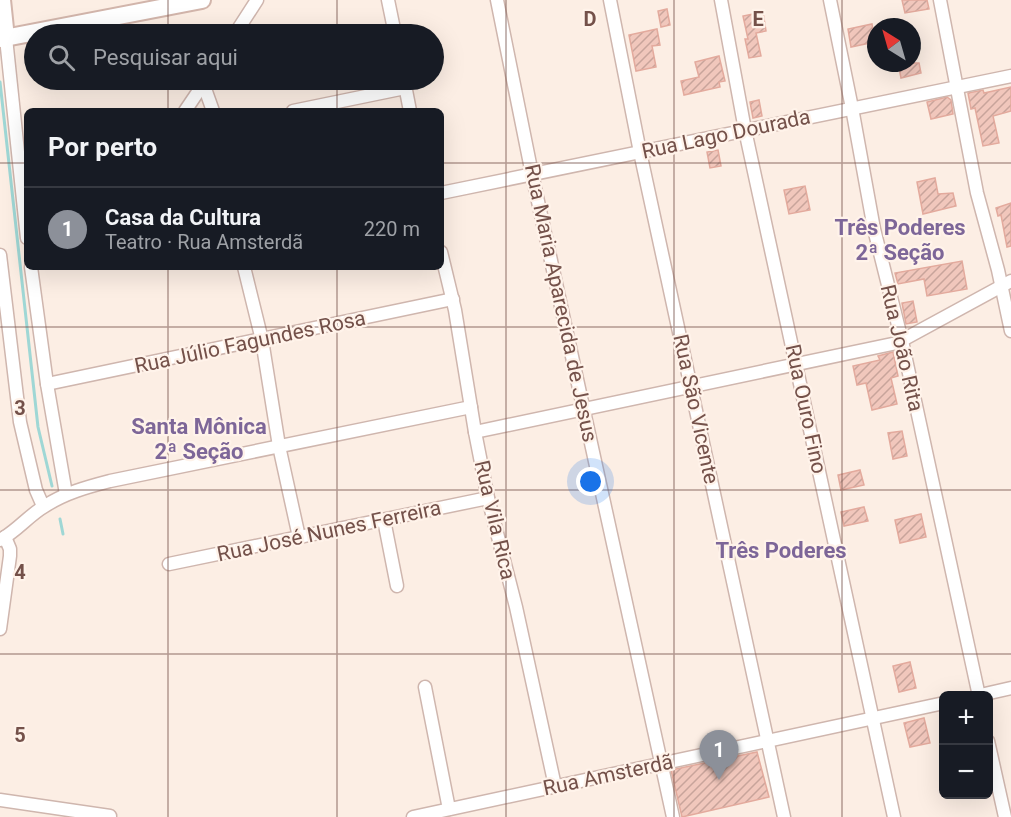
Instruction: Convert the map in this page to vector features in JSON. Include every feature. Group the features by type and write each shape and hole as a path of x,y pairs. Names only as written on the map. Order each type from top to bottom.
{"main road":[{"path":"2,0 3,38 24,34"},
{"path":"72,24 202,0"}],"street":[{"path":"241,24 257,0"},
{"path":"388,0 393,24"},
{"name":"Rua Maria Aparecida de Jesus","path":"497,0 532,174 673,817"},
{"name":"Rua São Vicente","path":"610,0 640,152 784,817"},
{"name":"Rua Ouro Fino","path":"721,0 746,130 894,817"},
{"name":"Rua João Rita","path":"830,0 874,229 902,341 977,691"},
{"path":"940,0 977,193 1006,283 1011,331"},
{"path":"3,38 22,141 24,180"},
{"name":"Rua Lago Dourada","path":"444,192 1011,76"},
{"path":"187,108 199,90"},
{"path":"206,90 212,108"},
{"path":"305,108 379,90"},
{"path":"405,90 409,108"},
{"path":"0,255 20,422 36,490 53,501"},
{"name":"Rua Vila Rica","path":"444,264 453,299 488,498 516,607 555,786"},
{"path":"31,270 47,384 53,501"},
{"path":"245,270 262,340 279,446 299,537"},
{"path":"475,432 902,341 1006,283"},
{"name":"Rua Júlio Fagundes Rosa","path":"47,384 453,299"},
{"path":"0,629 10,556 10,549 2,539 53,501 110,481 471,407"},
{"name":"Rua José Nunes Ferreira","path":"170,564 488,498"},
{"path":"384,520 397,586"},
{"path":"425,687 449,809"},
{"path":"993,692 1011,688"},
{"name":"Rua Amsterdã","path":"413,817 939,704"},
{"path":"989,745 1005,817"},
{"path":"0,800 110,816"}],"building":[{"path":"902,0 927,0 929,9 905,13"},
{"path":"667,9 670,25 661,27 658,11"},
{"path":"763,12 766,31 756,33 761,56 749,58 743,16"},
{"path":"867,25 867,44 851,47 848,29"},
{"path":"657,29 660,45 652,46 656,67 636,71 629,35"},
{"path":"719,56 725,81 719,82 720,87 684,95 681,81 699,77 695,62"},
{"path":"900,72 921,72 921,73 901,78"},
{"path":"1011,87 1011,111 993,116 999,143 983,146 975,108 971,109 968,93 983,90 984,93"},
{"path":"947,97 951,100 953,114 931,119 927,102"},
{"path":"759,100 762,116 753,118 750,102"},
{"path":"718,150 721,166 710,168 707,152"},
{"path":"935,178 938,194 953,193 956,206 923,214 917,182"},
{"path":"805,186 810,210 789,214 784,190"},
{"path":"1011,203 1011,246 1007,247 1001,215 998,216 996,208"},
{"path":"962,261 967,289 927,296 924,279 898,284 895,273"},
{"path":"913,301 917,322 906,324 902,303"},
{"path":"893,352 898,376 891,378 897,404 872,410 866,383 857,385 853,366 880,360 878,356"},
{"path":"902,431 907,456 893,459 888,433"},
{"path":"860,470 864,485 841,490 838,475"},
{"path":"864,507 868,521 844,526 841,512"},
{"path":"921,514 926,537 900,543 895,520"},
{"path":"910,662 916,688 899,692 893,666"},
{"path":"924,718 930,743 910,747 904,723"},
{"path":"757,752 769,797 682,817 671,770"}],"waterway":[{"path":"0,82 38,427 52,486"},
{"path":"60,519 63,534"}],"place":[{"name":"Casa da Cultura","path":"719,780"}],"district":[{"name":"Três Poderes 2ª Seção","path":"900,240"},
{"name":"Santa Mônica 2ª Seção","path":"199,438"},
{"name":"Três Poderes","path":"781,550"}]}
